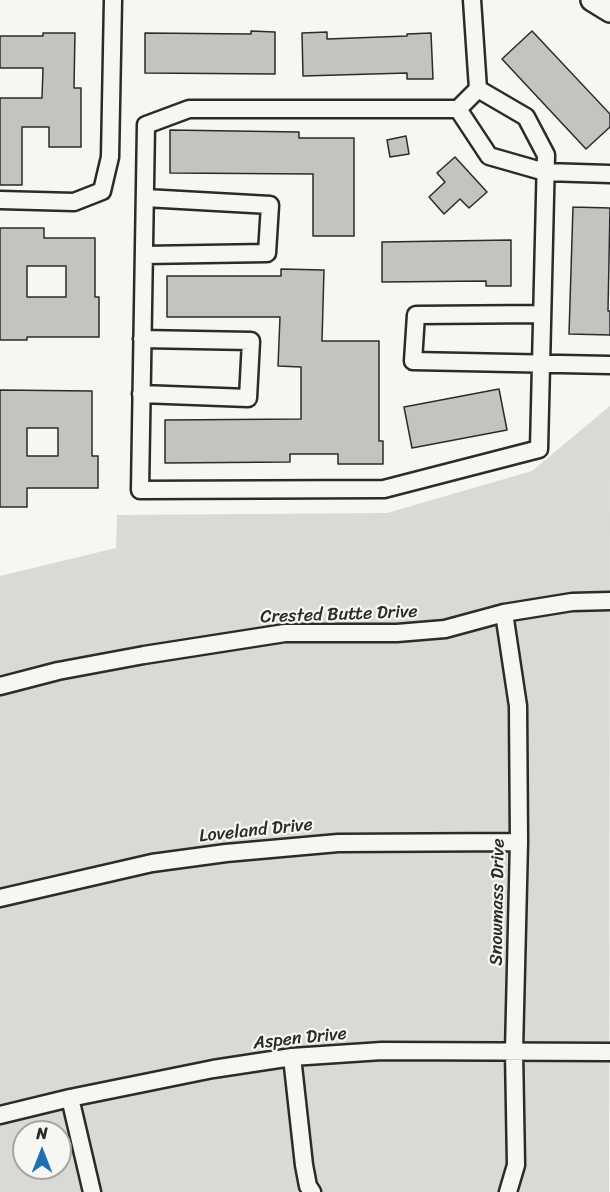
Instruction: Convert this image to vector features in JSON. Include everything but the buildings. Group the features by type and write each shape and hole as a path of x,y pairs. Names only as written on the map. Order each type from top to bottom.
{"main road":[{"path":"592,0 610,11"}],"street":[{"path":"0,200 74,202 102,191 110,157 112,0"},
{"path":"472,0 478,89"},
{"path":"478,89 526,117 546,155 539,449 384,489 140,490 146,124 189,108 458,108 478,89"},
{"path":"458,108 489,156 545,172 610,174"},
{"path":"144,255 267,253 270,205 145,198"},
{"path":"542,314 416,315 412,361 610,365"},
{"path":"141,394 248,398 251,341 142,339"},
{"name":"Crested Butte Drive","path":"0,686 58,670 144,654 285,633 398,633 445,629 504,613 572,602 610,601"},
{"name":"Snowmass Drive","path":"504,613 518,706 519,842 514,1051 516,1165 508,1192"},
{"name":"Loveland Drive","path":"0,898 152,863 226,853 338,843 519,842"},
{"name":"Aspen Drive","path":"0,1115 70,1098 292,1057 382,1051 610,1052"},
{"path":"292,1057 304,1165 308,1186 312,1192"},
{"path":"70,1098 92,1192"}],"shaded area":[{"path":"610,406 609,1192 0,1192 0,576 116,548 117,515 387,513 532,471"}]}
